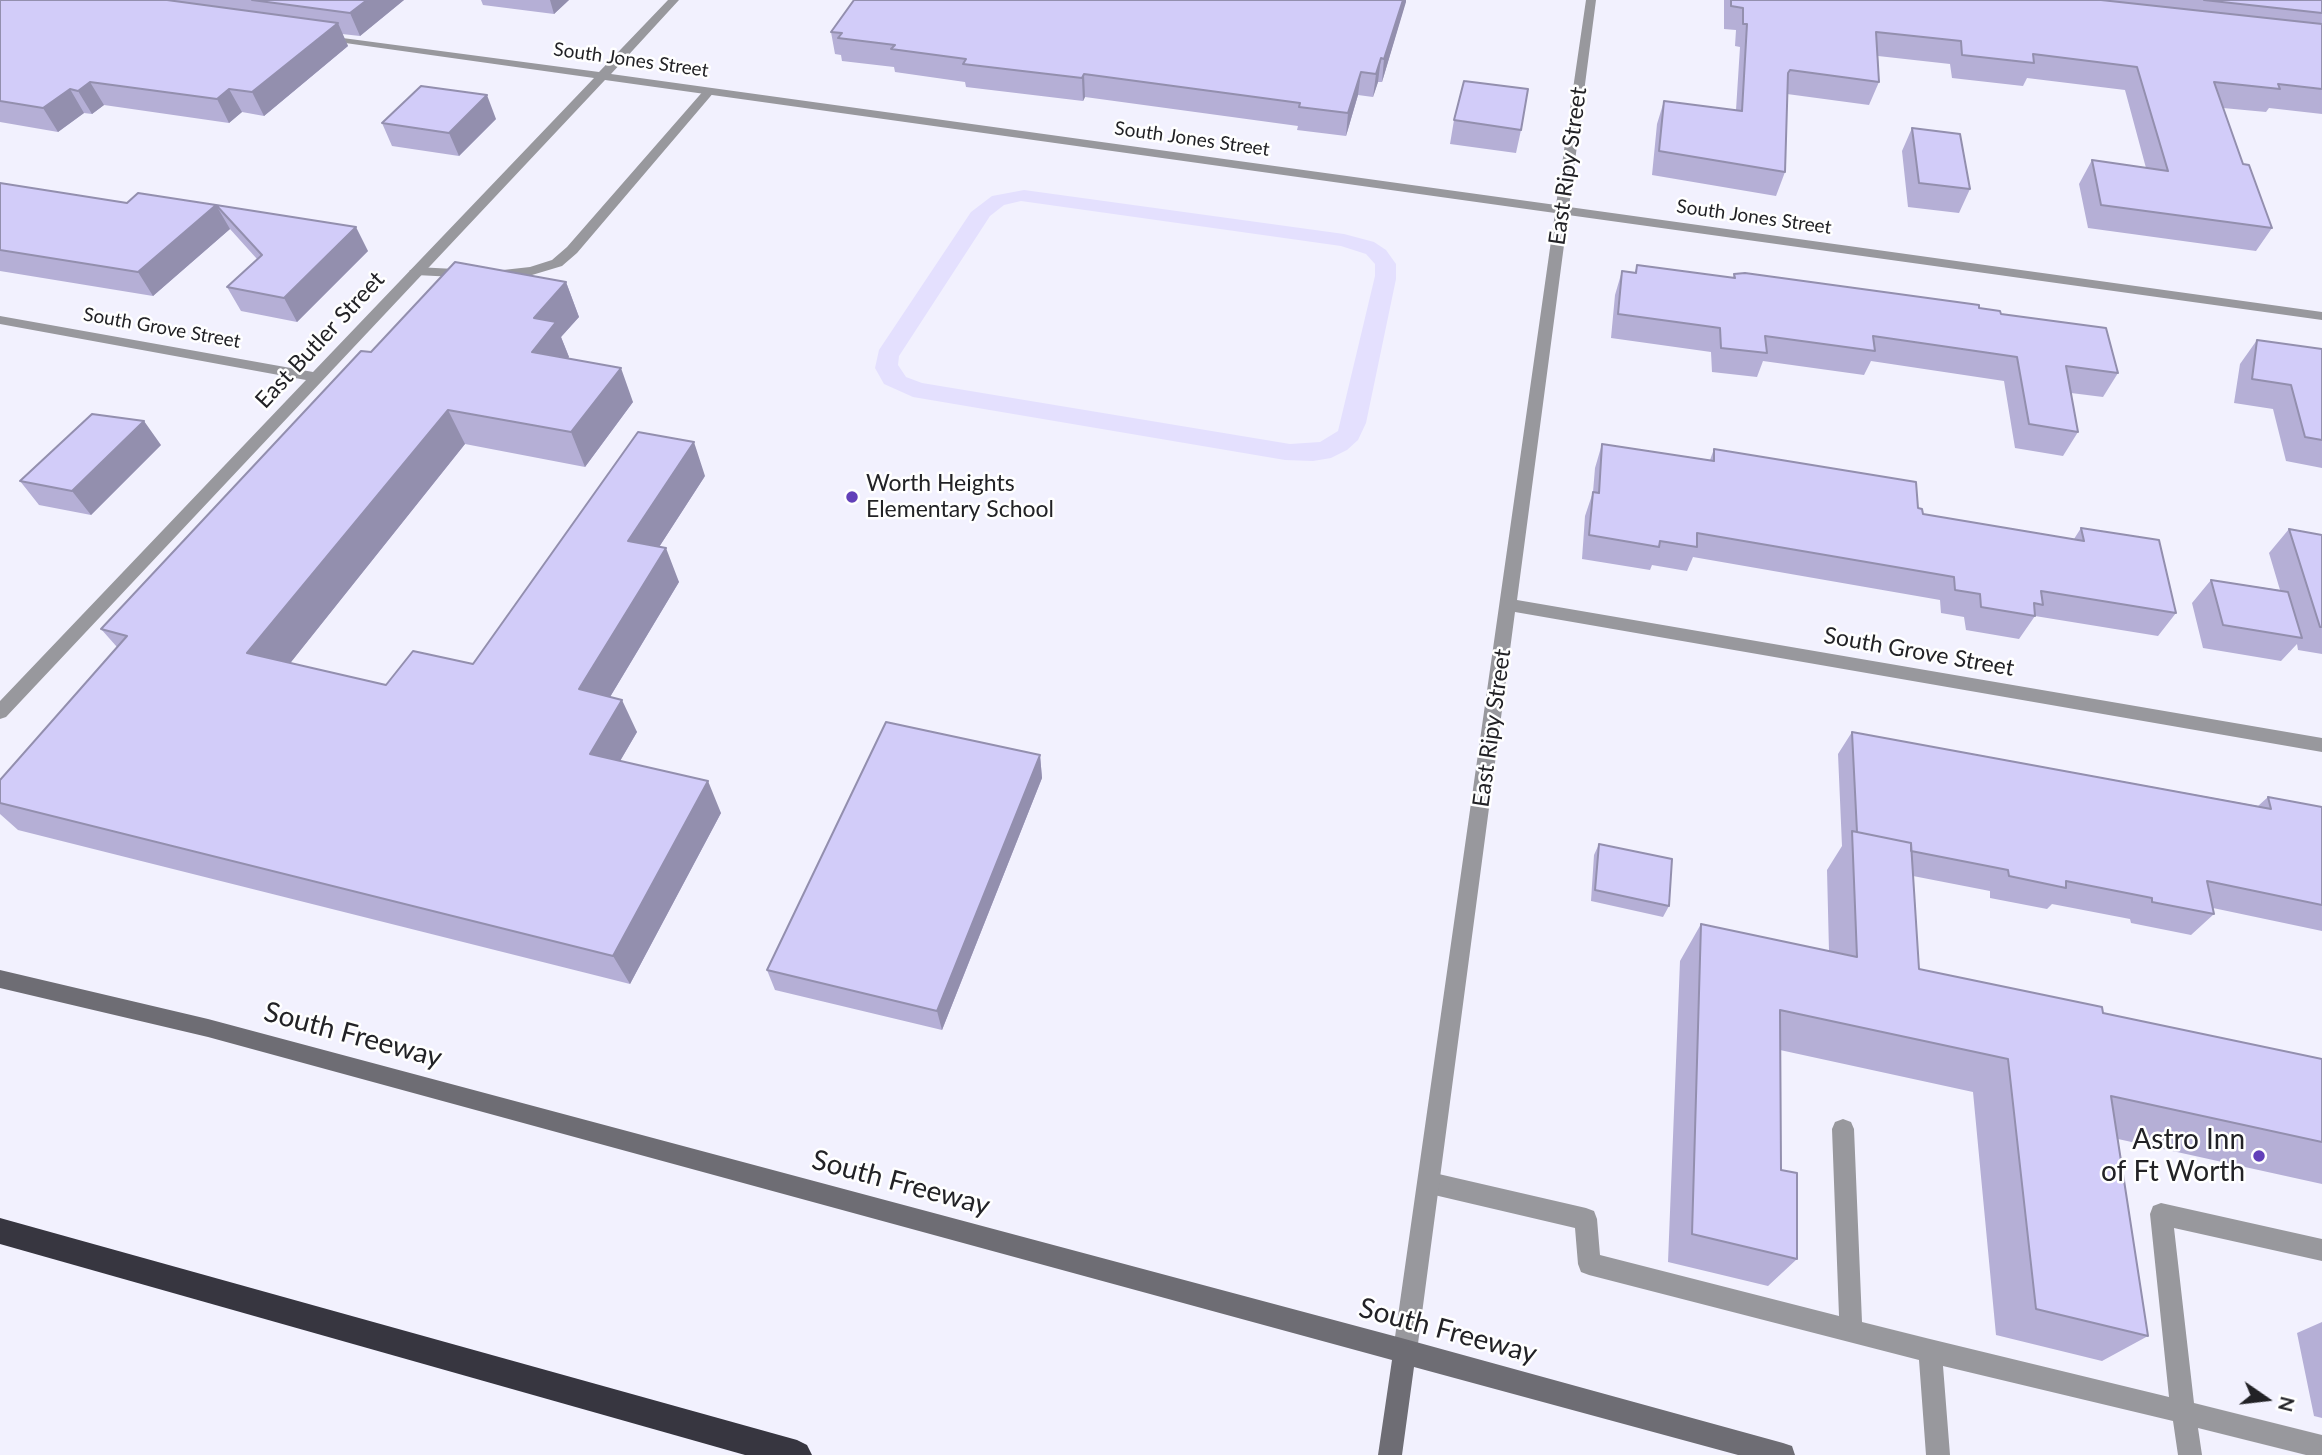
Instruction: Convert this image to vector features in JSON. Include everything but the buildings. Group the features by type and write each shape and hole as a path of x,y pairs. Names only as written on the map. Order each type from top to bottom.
{"highway":[{"path":"0,1231 797,1455"}],"main road":[{"name":"South Freeway","path":"0,979 208,1028 1783,1455"},
{"name":"East Ripy Street","path":"1391,1455 1405,1351"}],"street":[{"name":"East Butler Street","path":"0,712 674,0"},
{"name":"East Ripy Street","path":"1405,1351 1591,0"},
{"name":"South Jones Street","path":"316,36 2322,316"},
{"path":"416,271 494,275 532,271 557,263 572,250 709,91"},
{"name":"South Grove Street","path":"0,320 316,377"},
{"name":"South Grove Street","path":"1509,605 2322,745"},
{"path":"1843,1129 1851,1331"},
{"path":"1430,1183 1586,1219 1589,1265 2322,1447"},
{"path":"2190,1455 2161,1214 2322,1250"},
{"path":"1930,1351 1938,1455"}],"shaded area":[{"path":"1024,190 1344,234 1374,242 1386,250 1396,264 1396,279 1366,423 1358,440 1347,450 1331,458 1313,461 1285,460 913,397 884,384 875,368 879,350 971,212 992,196","holes":["1021,201 1341,246 1366,254 1375,264 1375,276 1338,431 1320,442 1290,444 922,383 906,377 898,365 899,356 990,216 1004,205"]}],"place":[{"name":"Worth Heights Elementary School","path":"852,497"},
{"name":"Astro Inn of Ft Worth","path":"2259,1156"}]}
